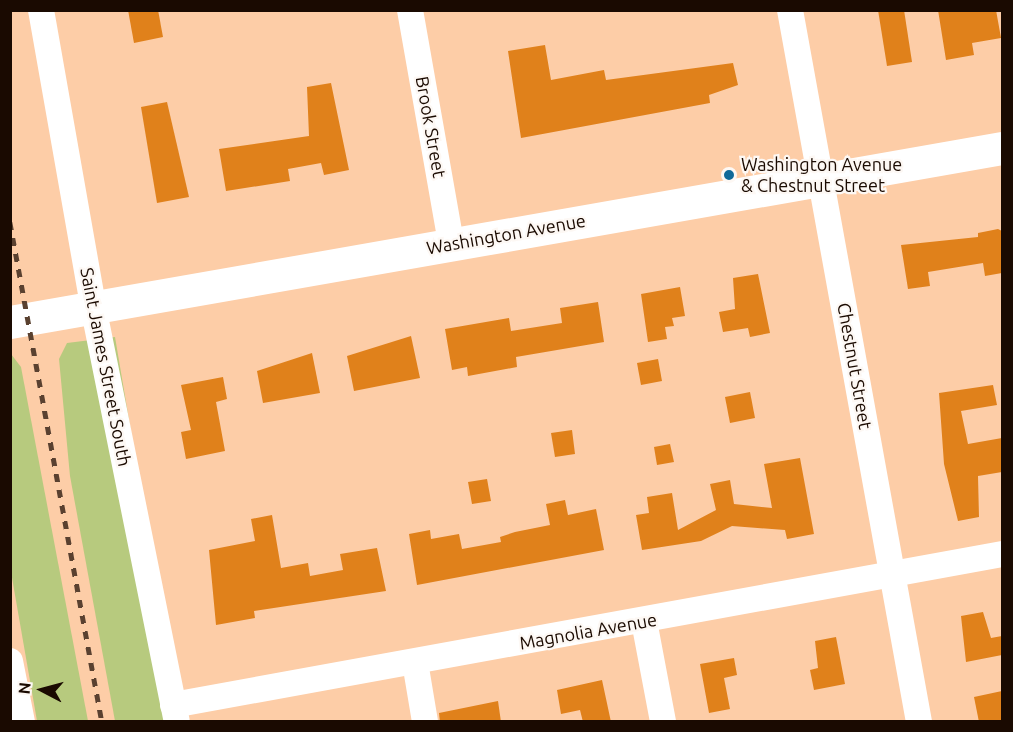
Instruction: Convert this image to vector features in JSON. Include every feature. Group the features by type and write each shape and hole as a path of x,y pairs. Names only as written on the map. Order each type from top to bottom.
{"main road":[{"name":"Washington Avenue","path":"10,322 1002,148"}],"street":[{"name":"Saint James Street South","path":"41,10 93,306 175,713"},
{"name":"Brook Street","path":"410,10 452,243"},
{"name":"Chestnut Street","path":"790,10 919,722"},
{"name":"Magnolia Avenue","path":"175,713 415,662 1002,554"},
{"path":"644,621 663,722"},
{"path":"10,661 22,722"},
{"path":"415,662 425,722"}],"green space":[{"path":"115,337 180,721 115,721 70,476 59,359 67,343"},
{"path":"11,354 21,367 88,721 37,721 11,572"}],"building":[{"path":"128,10 158,10 163,37 134,43"},
{"path":"878,10 904,10 912,62 887,66"},
{"path":"938,10 996,10 1001,38 972,43 974,55 946,60"},
{"path":"545,45 551,80 604,70 606,80 733,63 738,85 709,95 710,103 521,138 508,51"},
{"path":"331,83 349,170 324,175 321,163 288,169 290,181 226,191 219,149 309,136 307,87"},
{"path":"167,102 189,197 157,203 141,107"},
{"path":"998,229 1002,231 1002,273 985,276 983,263 928,272 930,286 908,289 901,245 978,237 978,233"},
{"path":"758,274 770,333 750,337 748,328 723,332 719,312 735,309 733,278"},
{"path":"680,287 685,316 672,318 674,326 665,327 667,339 648,342 641,294"},
{"path":"598,302 604,342 516,357 517,367 468,376 467,367 452,370 445,329 509,318 511,331 562,323 560,308"},
{"path":"411,336 420,378 354,391 347,356"},
{"path":"312,353 320,393 263,403 257,371"},
{"path":"658,359 662,381 641,385 637,363"},
{"path":"223,377 227,399 216,402 225,451 186,459 181,432 191,430 181,385"},
{"path":"993,385 997,405 961,411 968,444 1002,438 1002,472 978,476 979,517 958,521 944,464 939,393"},
{"path":"750,392 755,418 730,423 725,397"},
{"path":"572,430 575,454 555,457 551,433"},
{"path":"670,444 674,462 657,465 654,447"},
{"path":"800,458 814,534 787,539 785,530 732,526 701,541 642,550 636,515 649,513 647,497 672,493 678,530 716,510 710,484 730,480 734,504 772,508 764,464"},
{"path":"487,479 491,501 472,504 468,482"},
{"path":"565,500 568,515 596,509 604,550 417,585 409,534 430,530 431,539 459,534 462,549 501,542 500,537 550,525 546,504"},
{"path":"272,515 281,568 308,563 310,576 343,570 340,554 377,548 386,591 254,611 255,618 216,625 209,550 255,541 251,519"},
{"path":"983,612 991,638 1002,636 1002,655 966,662 961,616"},
{"path":"836,637 845,684 814,690 810,670 818,668 815,641"},
{"path":"734,658 737,675 724,678 730,709 709,713 700,664"},
{"path":"602,680 611,722 583,722 580,710 561,714 557,690"},
{"path":"1002,691 1002,722 979,722 974,697"},
{"path":"498,701 501,722 440,722 439,713"}],"railway":[{"path":"10,222 102,722"}],"place":[{"name":"Washington Avenue & Chestnut Street","path":"729,175"}]}
